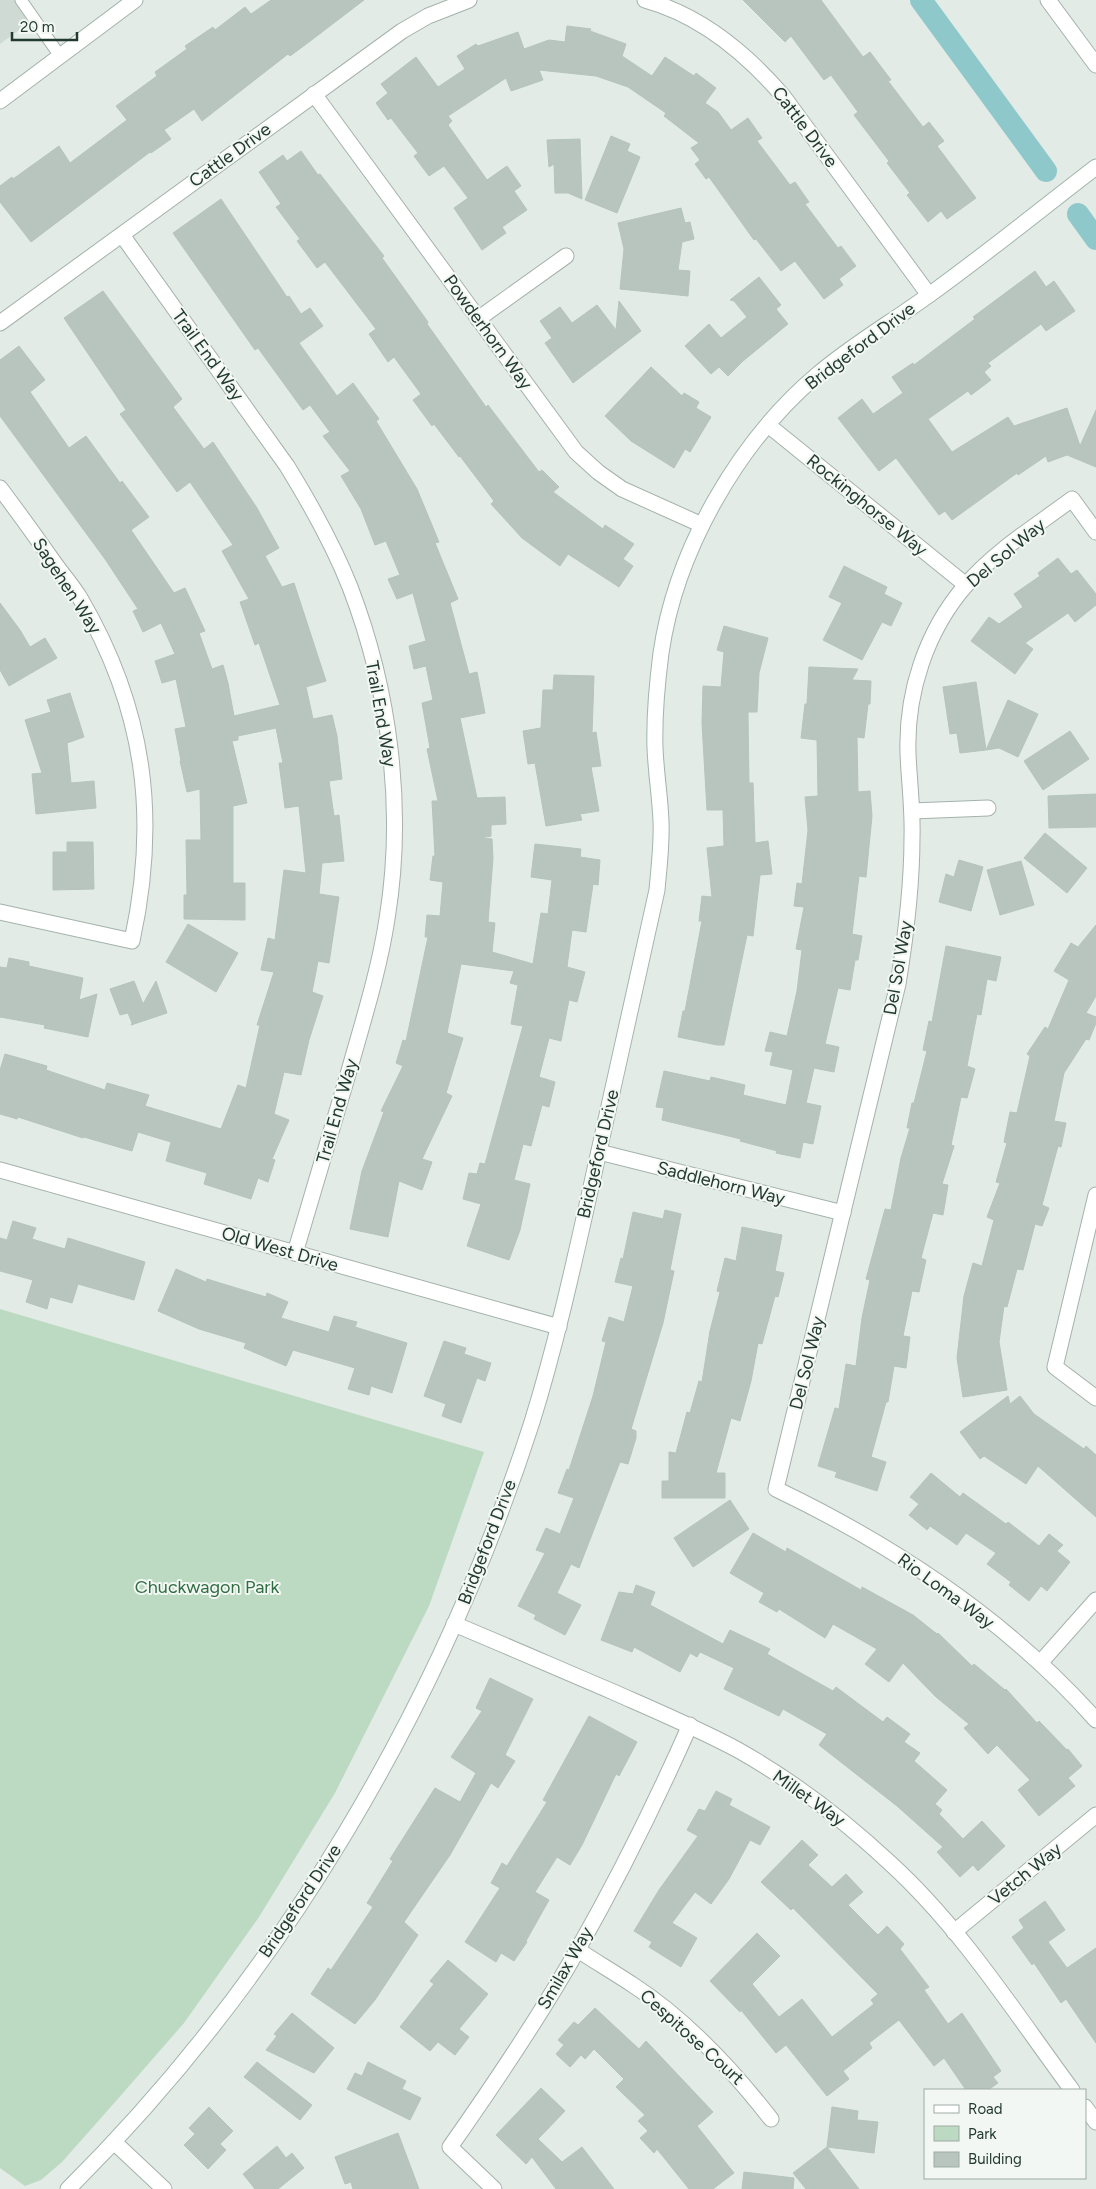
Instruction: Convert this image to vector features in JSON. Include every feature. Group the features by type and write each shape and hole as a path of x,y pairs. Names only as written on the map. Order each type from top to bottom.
{"street":[{"path":"0,101 136,0"},
{"name":"Cattle Drive","path":"0,323 402,31 428,16 469,0"},
{"name":"Cattle Drive","path":"645,0 691,19 729,43 763,73 783,96 930,294"},
{"path":"1048,0 1096,65"},
{"name":"Powderhorn Way","path":"314,94 576,452 598,472 622,489 702,525"},
{"name":"Bridgeford Drive","path":"68,2189 114,2142 177,2069 235,1996 298,1907 352,1821 401,1733 454,1624 498,1518 531,1422 559,1327 657,890 661,856 661,821 655,748 655,699 661,650 673,602 688,555 702,525 726,482 768,425 816,376 842,355 930,294 1096,168"},
{"name":"Trail End Way","path":"122,235 287,466 311,505 350,586 365,629 382,695 389,739 394,807 392,874 387,919 374,986 295,1253"},
{"path":"478,319 566,256"},
{"name":"Rockinghorse Way","path":"768,425 966,584"},
{"name":"Sagehen Way","path":"0,488 79,596 101,636 119,678 133,722 142,767 146,813 146,858 140,904 132,941 0,912"},
{"name":"Del Sol Way","path":"776,1490 898,984 911,885 912,811 908,744 909,718 914,685 924,653 939,623 966,584 1005,548 1072,500 1096,532"},
{"path":"912,811 988,808"},
{"name":"Saddlehorn Way","path":"599,1152 843,1214"},
{"name":"Old West Drive","path":"0,1170 559,1327"},
{"path":"1096,1195 1055,1367 1096,1398"},
{"name":"Rio Loma Way","path":"776,1490 818,1509 879,1543 952,1592 1040,1663 1096,1720"},
{"path":"1040,1663 1096,1600"},
{"name":"Millet Way","path":"454,1624 690,1725 739,1751 808,1795 892,1865 954,1932 1071,2089"},
{"name":"Smilax Way","path":"494,2189 450,2147 514,2055 578,1950 627,1860 690,1725"},
{"name":"Vetch Way","path":"954,1932 1096,1815"},
{"name":"Cespitose Court","path":"578,1950 634,1985 668,2011 716,2054 771,2119"},
{"path":"1086,2108 1096,2122"},
{"path":"114,2142 164,2189"}],"lane":[{"path":"21,0 60,56"}],"shaded area":[{"path":"0,0 15,0 30,22 0,44"}],"green space":[{"name":"Chuckwagon Park","path":"0,1309 484,1452 429,1606 335,1793 259,1917 184,2023 62,2162 41,2180 25,2186 0,2168"}],"building":[{"path":"271,0 364,0 290,56 288,54 202,121 194,109 164,130 171,139 150,152 31,242 0,202 0,186 12,177 13,179 59,146 70,163 127,120 116,106 157,76 155,72 187,49 185,46 213,27 215,30 245,7 251,14"},
{"path":"743,0 821,0 863,57 870,52 891,80 888,81 923,127 929,122 944,141 937,146 976,198 947,219 941,211 928,222 907,195 910,193 887,163 889,161 854,115 858,112 831,75 824,80 791,36 785,42"},
{"path":"567,26 591,29 590,31 626,44 622,56 652,76 665,57 694,76 696,73 716,88 705,103 718,112 731,130 748,118 762,138 757,141 790,185 795,182 809,202 805,204 838,248 841,246 856,266 839,279 843,285 824,299 795,261 781,271 756,239 754,240 709,177 706,179 695,164 700,160 691,148 699,143 664,116 666,113 628,87 596,76 539,70 543,80 511,91 506,78 448,116 452,121 448,125 487,180 507,166 521,186 514,191 527,210 502,227 506,233 482,250 454,208 468,198 444,166 429,176 414,156 418,153 391,118 388,120 376,103 388,93 381,84 416,57 438,87 465,69 457,56 476,44 478,46 518,32 524,49 549,40 565,42"},
{"path":"611,136 630,144 627,151 640,157 617,213 585,200"},
{"path":"580,139 582,199 568,193 555,193 554,164 549,167 547,140"},
{"path":"301,151 318,175 320,174 384,256 382,258 486,407 488,405 539,472 542,470 559,487 553,492 603,529 605,525 634,544 623,559 633,566 619,587 568,554 560,566 522,538 491,504 494,501 460,456 434,424 432,426 413,400 421,394 394,357 388,362 369,334 376,329 325,262 317,268 297,241 300,239 276,207 281,204 259,172 283,155 287,161"},
{"path":"221,199 287,297 289,296 301,314 310,308 323,326 299,343 337,396 353,383 379,419 376,421 417,489 439,542 435,543 458,599 450,603 469,674 477,672 485,713 460,718 477,798 505,797 506,824 491,825 491,836 481,838 492,839 493,858 488,922 495,923 492,952 533,964 541,913 548,914 552,880 531,877 535,844 581,849 580,857 600,860 598,885 593,884 586,932 572,930 567,967 585,972 577,1002 569,1000 561,1041 549,1038 539,1077 555,1082 549,1107 542,1105 531,1146 523,1144 514,1180 530,1184 520,1230 509,1260 467,1246 481,1204 463,1199 469,1173 477,1174 480,1163 485,1164 523,1026 511,1024 518,985 510,983 514,971 461,964 447,1033 463,1038 446,1093 452,1096 422,1159 432,1162 422,1190 399,1181 388,1237 350,1229 362,1171 384,1112 381,1111 403,1066 396,1063 403,1040 406,1041 428,937 425,937 427,915 440,916 443,882 430,880 433,856 435,856 432,801 438,801 427,749 430,748 422,703 433,700 426,666 414,669 409,646 426,641 413,593 397,599 388,579 400,575 386,541 375,545 361,509 341,476 350,471 323,436 330,432 310,405 303,410 258,348 255,350 173,233"},
{"path":"681,208 685,223 690,222 694,239 682,242 678,270 690,271 688,296 620,289 624,249 618,223"},
{"path":"1035,271 1046,287 1054,281 1075,311 1046,331 1041,324 988,363 991,366 984,372 991,380 971,395 968,391 928,419 952,452 1008,417 1014,426 1067,408 1080,446 1096,410 1096,467 1067,455 1048,462 1046,456 1018,475 1017,473 952,520 945,511 939,515 896,458 879,471 838,418 862,399 873,414 903,393 892,377 913,363 914,365 975,319 973,317"},
{"path":"759,277 781,305 776,309 788,324 743,361 728,376 719,367 711,374 685,346 709,324 721,338 747,317 734,301 730,300"},
{"path":"103,291 182,399 173,407 204,449 213,442 257,508 279,548 265,556 282,587 294,583 326,681 306,687 313,719 332,715 337,736 342,779 329,781 334,816 339,815 344,861 322,863 319,894 339,897 329,963 318,961 312,992 323,996 309,1040 301,1075 284,1072 274,1114 289,1120 272,1159 275,1160 268,1182 258,1178 251,1199 204,1184 207,1173 166,1161 171,1142 138,1132 132,1151 83,1138 18,1117 17,1119 0,1114 0,1070 5,1054 47,1066 46,1070 105,1090 107,1083 149,1095 145,1106 221,1129 238,1085 246,1088 260,1025 257,1025 274,972 261,970 268,938 275,940 284,870 306,873 299,806 285,808 279,763 283,763 276,728 238,736 238,740 232,741 247,803 233,806 233,883 245,883 245,920 184,919 184,895 187,895 186,840 201,840 200,789 187,792 180,761 175,729 186,727 176,679 162,683 155,661 175,654 161,623 143,632 133,611 138,609 105,559 0,416 0,360 19,346 45,380 30,392 69,448 86,436 120,483 122,481 149,517 131,530 174,593 185,588 205,631 199,633 212,669 223,665 234,716 280,705 259,643 255,645 240,602 249,599 222,551 233,545 190,482 177,492 120,414 126,410 64,318"},
{"path":"619,301 641,331 573,383 545,343 552,338 540,321 560,307 572,323 597,305 616,330"},
{"path":"651,367 682,396 684,393 699,402 696,408 711,417 690,452 685,449 674,468 631,441 605,416"},
{"path":"1058,558 1071,574 1077,570 1096,594 1096,605 1075,622 1068,613 1025,643 1033,649 1015,674 971,641 989,617 999,624 1023,607 1014,594 1040,576 1038,573"},
{"path":"844,566 887,587 884,594 902,603 891,626 882,622 862,660 823,640 842,603 829,597"},
{"path":"0,603 30,647 45,638 57,658 9,686 0,670"},
{"path":"724,626 768,638 759,673 757,712 748,712 749,783 753,783 755,843 768,841 772,874 760,875 753,936 747,935 724,1045 717,1045 678,1037 683,1011 685,1011 702,921 699,921 702,896 712,897 707,848 724,846 723,810 707,810 702,723 703,686 721,687 724,652 717,650"},
{"path":"809,667 858,669 852,680 871,681 870,704 868,704 864,738 857,737 858,792 870,791 872,816 866,877 859,876 852,934 862,936 858,960 855,960 850,990 838,988 825,1044 839,1047 834,1072 814,1068 806,1103 821,1106 813,1144 803,1142 800,1158 776,1153 777,1151 740,1141 741,1139 662,1120 664,1108 656,1107 664,1071 710,1081 711,1077 745,1085 743,1095 786,1105 793,1070 770,1065 773,1052 765,1051 770,1032 787,1036 797,991 802,950 796,949 804,907 794,906 797,883 802,884 808,830 805,797 818,796 817,740 801,738 805,704 807,704"},
{"path":"554,675 594,676 592,733 596,732 601,766 591,767 599,811 580,814 582,820 546,826 535,763 528,764 523,731 541,728 543,690 553,690"},
{"path":"976,682 986,750 960,753 957,733 950,734 943,687"},
{"path":"70,693 84,737 67,743 71,783 94,781 96,808 36,814 32,774 42,773 25,720 51,712 47,700"},
{"path":"1008,700 1038,714 1018,757 999,748 986,750"},
{"path":"1070,731 1089,759 1043,790 1024,761"},
{"path":"1096,794 1096,827 1049,828 1048,796"},
{"path":"1045,833 1087,868 1067,893 1024,858"},
{"path":"67,842 93,842 94,889 53,890 53,852 67,852"},
{"path":"959,860 983,867 971,911 939,902 946,874 954,877"},
{"path":"1021,861 1034,905 1000,915 987,870"},
{"path":"188,924 238,953 216,992 166,962"},
{"path":"1096,925 1096,996 1086,1013 1096,1017 1096,1023 1089,1040 1086,1039 1064,1073 1054,1121 1066,1123 1061,1147 1058,1146 1042,1205 1049,1208 1042,1226 1035,1224 1023,1270 1017,1269 1007,1307 1004,1306 999,1342 1007,1390 963,1397 957,1358 964,1296 973,1263 982,1266 994,1220 987,1217 1000,1183 996,1182 1007,1143 1004,1142 1010,1112 1017,1113 1030,1056 1027,1054 1045,1027 1048,1029 1069,980 1054,971 1071,943 1078,947"},
{"path":"946,946 1001,957 996,981 987,979 981,1015 977,1014 967,1066 975,1069 967,1098 961,1097 951,1145 954,1146 942,1184 948,1185 943,1215 933,1213 921,1258 926,1260 919,1292 912,1291 903,1336 910,1337 906,1368 894,1366 888,1402 886,1402 871,1457 886,1462 877,1491 835,1477 837,1472 818,1466 835,1408 839,1409 846,1364 856,1366 862,1318 870,1280 866,1279 885,1209 891,1210 901,1158 910,1128 907,1128 912,1103 914,1103 927,1051 923,1050 929,1021 932,1022"},
{"path":"9,958 29,962 29,966 83,978 79,1000 97,994 88,1037 44,1028 45,1025 0,1017 0,967 7,968"},
{"path":"134,981 143,1004 156,981 167,1013 131,1025 128,1013 120,1015 110,989"},
{"path":"665,1210 681,1214 670,1270 674,1271 663,1323 631,1429 636,1431 636,1438 628,1464 620,1462 579,1568 571,1564 557,1593 581,1605 565,1635 534,1619 536,1615 518,1606 545,1553 536,1550 546,1528 560,1534 574,1498 558,1493 567,1469 569,1470 593,1396 606,1342 602,1341 609,1317 624,1322 633,1286 615,1282 621,1258 623,1259 633,1212 663,1219"},
{"path":"13,1221 36,1228 32,1239 65,1249 68,1238 145,1262 134,1300 78,1284 72,1303 50,1297 47,1309 26,1302 33,1280 0,1271 0,1238 7,1240"},
{"path":"742,1227 782,1235 775,1271 784,1273 778,1297 775,1296 762,1344 758,1343 751,1381 740,1421 731,1418 716,1473 725,1473 725,1498 662,1498 662,1481 669,1481 669,1452 676,1453 687,1412 690,1413 699,1381 702,1382 710,1331 720,1292 717,1291 725,1258 736,1261"},
{"path":"176,1269 206,1282 207,1279 266,1297 267,1293 288,1302 281,1318 329,1332 334,1316 357,1322 355,1327 407,1343 392,1393 371,1386 369,1395 348,1389 355,1368 293,1350 286,1366 244,1348 246,1343 199,1329 158,1311"},
{"path":"444,1341 466,1348 464,1354 491,1363 485,1381 477,1378 461,1423 442,1416 446,1404 424,1396"},
{"path":"1008,1396 1010,1404 1020,1396 1034,1414 1084,1449 1086,1446 1096,1455 1096,1517 1038,1466 1026,1484 984,1456 980,1459 960,1432"},
{"path":"931,1473 960,1497 963,1493 1006,1524 1008,1522 1039,1546 1049,1534 1063,1545 1057,1551 1070,1562 1047,1591 1041,1586 1029,1601 1009,1585 1011,1582 987,1564 996,1553 966,1533 957,1545 930,1526 927,1530 909,1515 919,1504 910,1497"},
{"path":"730,1500 749,1529 693,1567 674,1538"},
{"path":"753,1533 786,1552 787,1548 861,1590 862,1587 913,1615 938,1633 972,1666 974,1664 1006,1689 1037,1723 1039,1721 1068,1749 1082,1766 1068,1778 1075,1786 1039,1816 1018,1790 1030,1780 997,1745 988,1754 964,1728 969,1724 936,1697 903,1663 889,1682 865,1664 877,1649 833,1624 825,1638 779,1609 777,1612 759,1602 764,1593 730,1573"},
{"path":"636,1585 655,1592 650,1605 723,1644 730,1630 770,1649 767,1654 833,1691 836,1687 883,1722 887,1717 910,1734 904,1742 920,1753 914,1761 947,1790 935,1804 942,1810 939,1814 963,1839 982,1821 1005,1846 978,1871 973,1865 960,1877 937,1852 943,1847 897,1806 819,1745 827,1734 783,1709 779,1716 724,1689 734,1668 700,1652 697,1657 690,1653 680,1672 634,1647 632,1652 601,1640 619,1592 633,1594"},
{"path":"490,1678 533,1699 505,1755 515,1761 498,1788 491,1783 450,1855 404,1922 418,1935 375,2000 355,2024 311,1994 328,1968 331,1970 373,1907 367,1903 393,1861 390,1859 435,1788 460,1802 476,1773 451,1757 482,1711 476,1708"},
{"path":"589,1716 637,1742 619,1776 616,1774 582,1845 570,1865 557,1857 535,1892 549,1900 527,1942 514,1961 501,1953 496,1962 465,1942 500,1888 491,1883 502,1863 507,1866 547,1802 543,1800"},
{"path":"716,1791 732,1799 729,1805 770,1827 760,1845 750,1840 729,1879 711,1904 695,1892 672,1923 697,1938 681,1967 649,1947 652,1942 634,1931 659,1890 698,1836 687,1830 699,1809 705,1811"},
{"path":"802,1840 818,1855 808,1865 832,1887 846,1874 863,1892 848,1905 878,1935 887,1926 904,1944 900,1949 929,1987 924,1990 948,2024 962,2013 1001,2071 993,2077 998,2083 989,2089 965,2089 944,2058 934,2066 899,2020 869,2043 872,2048 843,2071 849,2079 827,2096 786,2045 776,2053 741,2010 740,2012 710,1981 757,1933 780,1956 752,1984 779,2017 802,1999 832,2037 874,2004 871,2000 878,1994 793,1908 791,1910 761,1882"},
{"path":"1045,1901 1065,1930 1048,1942 1067,1968 1096,1948 1096,2043 1066,1999 1061,2003 1034,1963 1032,1965 1012,1937 1024,1928 1019,1920"},
{"path":"448,1960 488,1994 459,2029 469,2037 455,2055 438,2042 430,2051 400,2027 434,1984 430,1981"},
{"path":"595,2008 639,2049 646,2041 713,2112 697,2126 734,2173 713,2189 689,2189 657,2149 654,2153 640,2138 648,2131 638,2121 645,2115 616,2087 624,2079 594,2049 585,2059 581,2055 570,2067 556,2054 564,2045 558,2040 574,2022 578,2025"},
{"path":"292,2013 334,2048 314,2073 266,2050 277,2036 274,2034"},
{"path":"257,2062 312,2105 300,2120 244,2077"},
{"path":"368,2062 406,2081 402,2089 421,2098 410,2120 347,2089 355,2073 362,2076"},
{"path":"541,2088 565,2111 538,2139 562,2162 582,2147 614,2189 556,2189 532,2157 526,2164 496,2135"},
{"path":"209,2107 233,2131 220,2144 226,2150 208,2169 184,2145 195,2134 189,2128"},
{"path":"832,2107 858,2111 857,2120 878,2122 874,2153 827,2147"},
{"path":"398,2133 419,2189 353,2189 351,2182 345,2184 335,2157"},
{"path":"277,2146 286,2158 292,2153 304,2168 278,2189 255,2189 243,2174"},
{"path":"827,2147 859,2189 806,2189 793,2173"},
{"path":"744,2172 794,2178 793,2189 742,2189"}],"waterway":[{"path":"921,0 1046,171"},
{"path":"1078,214 1096,239"}]}
